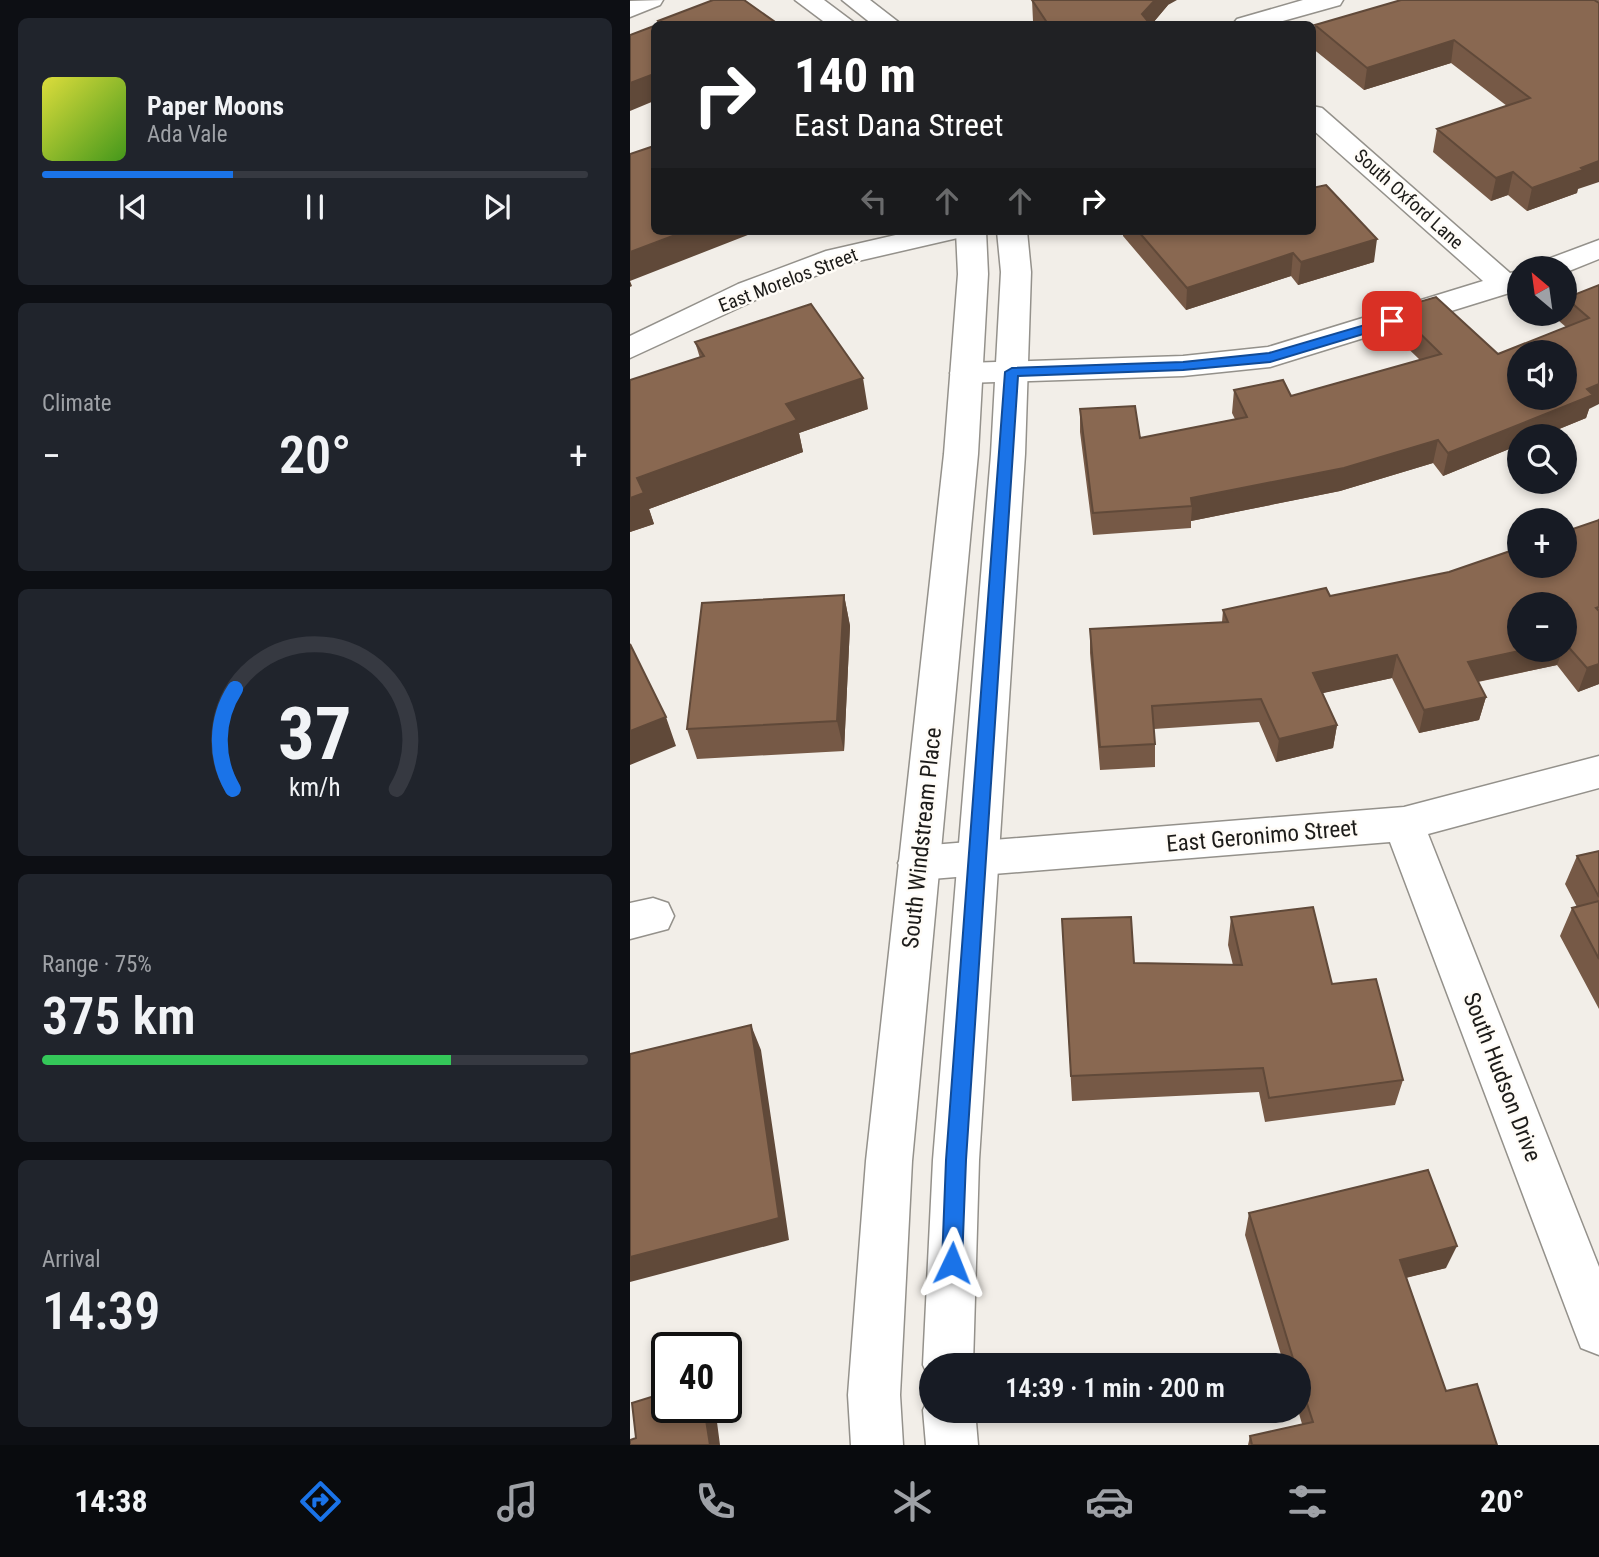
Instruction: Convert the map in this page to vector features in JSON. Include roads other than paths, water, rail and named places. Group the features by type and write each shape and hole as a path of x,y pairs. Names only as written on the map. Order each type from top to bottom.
{"street":[{"path":"630,10 651,0"},
{"path":"807,0 839,21"},
{"path":"854,0 884,21"},
{"path":"1257,21 1331,0"},
{"name":"South Oxford Lane","path":"1316,117 1507,279"},
{"name":"East Morelos Street","path":"630,348 749,291 836,257 935,235"},
{"name":"South Windstream Place","path":"877,1445 874,1395 889,1161 966,373 973,274 971,235"},
{"path":"948,1353 956,1160 1012,372 1016,272 1012,235"},
{"path":"1577,258 1599,249"},
{"path":"966,373 1183,366 1270,357 1507,285"},
{"name":"East Geronimo Street","path":"919,863 1404,824 1599,772"},
{"name":"South Hudson Drive","path":"1404,824 1599,1330"},
{"path":"950,1423 952,1445"}]}
